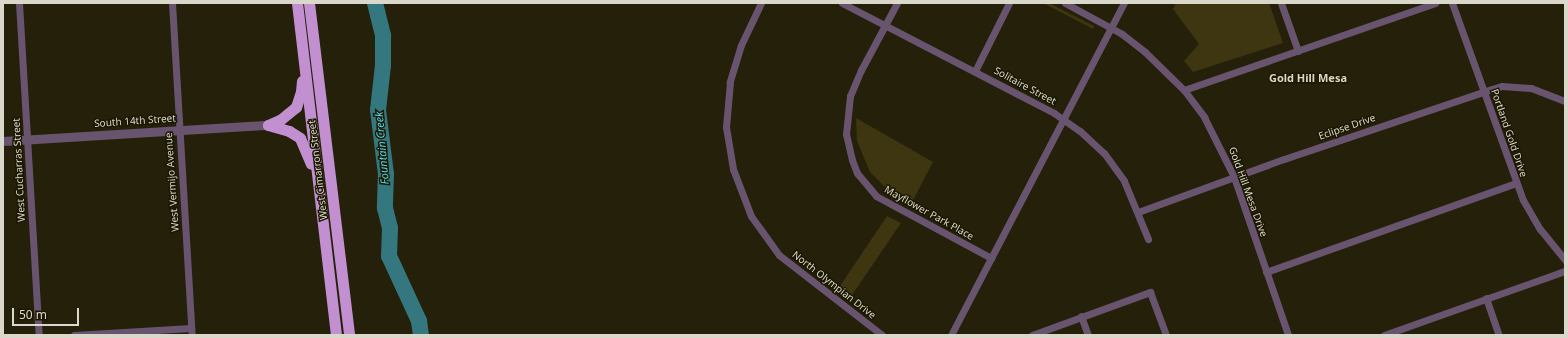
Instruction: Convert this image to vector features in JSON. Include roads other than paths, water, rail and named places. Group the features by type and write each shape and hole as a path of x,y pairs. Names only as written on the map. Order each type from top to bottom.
{"highway":[{"name":"West Cimarron Street","path":"297,3 336,335"},
{"name":"West Cimarron Street","path":"309,3 349,335"},
{"path":"268,125 287,115 299,100 302,81 301,32"},
{"path":"268,125 295,134 305,145 322,217"}],"street":[{"name":"West Cucharras Street","path":"19,3 39,335"},
{"name":"West Vermijo Avenue","path":"172,3 192,332"},
{"name":"North Olympian Drive","path":"761,3 741,45 730,82 726,127 733,169 751,216 779,255 882,335"},
{"name":"Solitaire Street","path":"842,3 1063,118 1093,142 1114,166 1128,188 1148,239"},
{"name":"Mayflower Park Place","path":"897,3 855,82 847,110 848,147 857,172 876,196 991,258"},
{"path":"975,71 1009,3"},
{"name":"Gold Hill Mesa Drive","path":"1065,3 1111,28 1145,52 1184,90 1214,134 1234,177 1288,335"},
{"path":"952,334 1124,3"},
{"path":"1281,3 1298,51"},
{"path":"1184,90 1435,3"},
{"name":"Portland Gold Drive","path":"1452,3 1516,183 1532,217 1565,260"},
{"name":"Eclipse Drive","path":"1138,212 1234,177 1502,86 1531,88 1565,101"},
{"name":"South 14th Street","path":"3,141 179,129 268,125"},
{"path":"1266,272 1516,183"},
{"path":"1384,335 1565,271"},
{"path":"1032,335 1150,292 1166,335"},
{"path":"1486,298 1499,335"},
{"path":"1081,316 1088,335"},
{"path":"74,335 192,332"}],"waterway":[{"name":"Fountain Creek","path":"375,3 383,36 383,65 378,110 386,174 385,208 390,228 389,256 419,321 421,335"}],"district":[{"name":"Gold Hill Mesa","path":"1308,78"}]}
